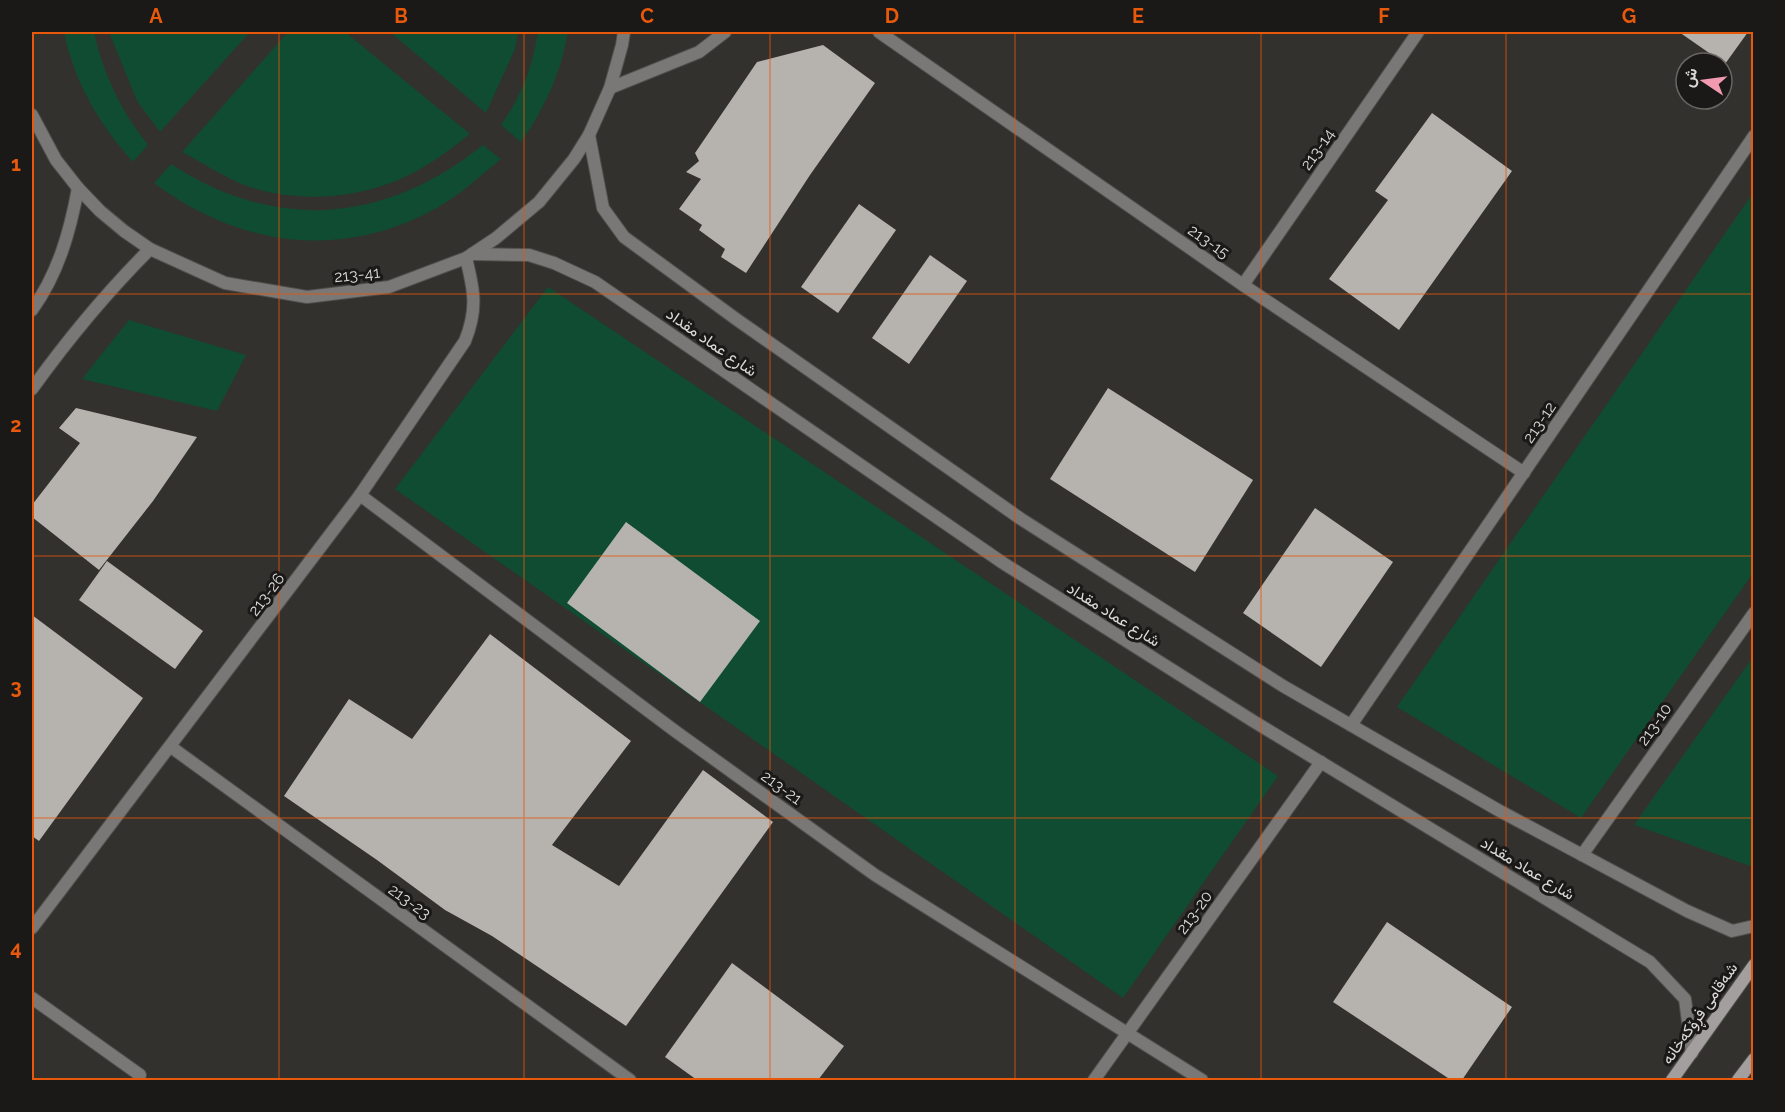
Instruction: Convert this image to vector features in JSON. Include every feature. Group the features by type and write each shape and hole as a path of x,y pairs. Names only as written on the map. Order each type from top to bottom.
{"main road":[{"name":"شەقامی فڕۆکەخانە","path":"1672,1080 1754,965"},
{"path":"1738,1080 1754,1059"}],"street":[{"name":"213-41","path":"32,115 56,160 78,188 100,211 150,249 225,283 306,297 389,287 469,256 518,221 538,202 574,159 589,135 610,88 624,32"},
{"path":"610,88 699,52 725,32"},
{"name":"213-15","path":"879,32 1243,285 1524,473"},
{"name":"213-14","path":"1243,285 1418,32"},
{"name":"شارع عماد مقداد","path":"589,135 603,208 624,237 736,319 1022,519 1283,686 1498,810 1687,911 1732,932 1754,926"},
{"name":"213-12","path":"1351,725 1754,136"},
{"path":"32,310 58,262 74,213 78,188"},
{"path":"32,389 76,329 150,249"},
{"name":"شارع عماد مقداد","path":"469,256 529,255 554,263 595,282 1003,563 1252,721 1650,962 1686,999 1692,1053"},
{"name":"213-26","path":"32,928 360,495 465,341 471,327 475,297 469,256"},
{"name":"213-21","path":"360,495 675,731 875,875 1126,1035 1202,1080"},
{"name":"213-10","path":"1582,855 1754,613"},
{"name":"213-23","path":"171,747 630,1080"},
{"name":"213-20","path":"1094,1080 1321,762"},
{"path":"32,998 140,1074"}],"green space":[{"path":"64,32 94,32 102,63 114,92 129,119 148,145 133,162 109,133 90,102 74,68"},
{"path":"109,32 250,32 160,132 137,101"},
{"path":"288,32 345,32 470,134 444,154 406,177 358,192 318,197 277,194 239,183 182,152"},
{"path":"390,32 518,32 515,49 486,113"},
{"path":"538,32 568,32 551,90 521,142 501,125 525,81 533,58"},
{"path":"483,145 501,159 469,186 435,209 399,225 363,236 326,240 290,239 255,233 220,221 186,204 154,183 171,164 211,186 250,201 290,209 330,210 369,203 408,191 446,171"},
{"path":"1753,193 1753,573 1581,818 1397,707"},
{"path":"548,287 1278,776 1123,998 395,489"},
{"path":"129,320 246,355 217,411 82,379"},
{"path":"1753,657 1753,867 1634,825"}],"building":[{"path":"1679,32 1748,32 1734,51 1706,51"},
{"path":"823,45 875,83 810,175 746,273 721,257 725,249 699,230 702,225 679,209 701,179 686,172 699,161 695,153 757,62"},
{"path":"1432,113 1512,171 1399,330 1329,279 1388,200 1375,191"},
{"path":"859,204 896,230 838,313 801,287"},
{"path":"930,255 967,281 909,364 872,338"},
{"path":"1108,388 1253,480 1195,572 1050,479"},
{"path":"76,408 197,437 153,501 99,570 32,517 32,505 80,443 59,428"},
{"path":"1315,508 1393,562 1321,667 1243,613"},
{"path":"626,522 760,621 700,702 567,603"},
{"path":"107,561 203,631 175,669 79,600"},
{"path":"32,615 143,698 39,841 32,836"},
{"path":"490,634 631,741 552,845 619,886 703,770 773,822 626,1026 492,936 445,910 284,796 349,699 412,739"},
{"path":"1387,922 1512,1007 1462,1080 1451,1080 1333,1002"},
{"path":"732,963 844,1046 818,1080 697,1080 665,1057"}]}
